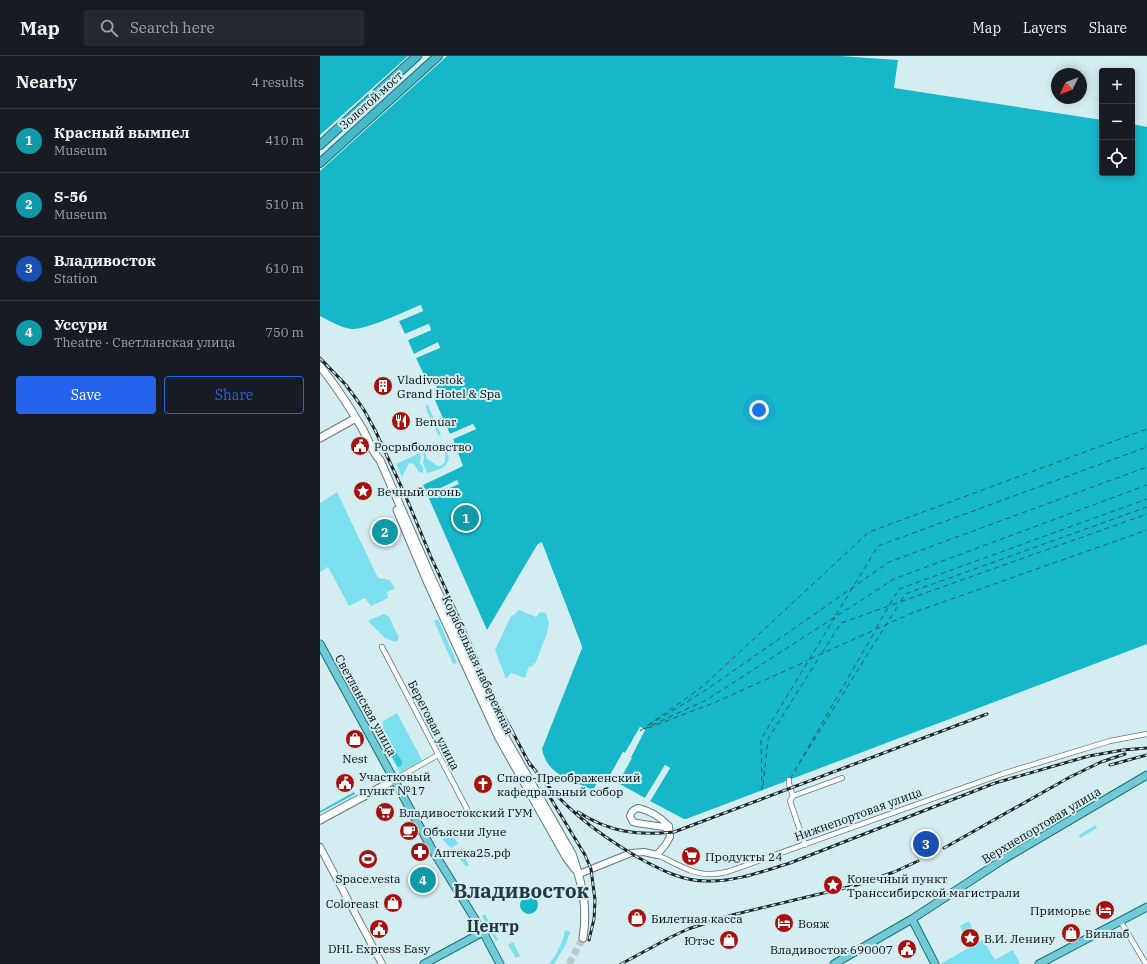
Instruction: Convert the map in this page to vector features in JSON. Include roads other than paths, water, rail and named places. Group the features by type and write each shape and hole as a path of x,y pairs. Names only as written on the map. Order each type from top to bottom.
{"highway":[{"name":"Золотой мост","path":"320,145 417,56"},
{"name":"Золотой мост","path":"320,163 438,56"}],"main road":[{"name":"Корабельная набережная","path":"320,366 337,388 356,418 376,456 380,460 432,579 504,735 572,854 579,874 586,909 586,921 583,938"},
{"path":"320,438 356,418"},
{"name":"Светланская улица","path":"320,644 447,875 483,932 500,964"},
{"name":"Верхнепортовая улица","path":"834,964 912,919 1004,859 1147,775"},
{"path":"320,820 394,780"},
{"path":"1039,964 1147,908"},
{"path":"912,919 935,964"},
{"path":"424,964 483,932"}],"street":[{"name":"Береговая улица","path":"382,648 468,811"},
{"name":"Нижнепортовая улица","path":"579,874 632,853 644,852 657,855 691,871 701,874 727,872 1002,774 1110,741 1147,734"},
{"path":"394,780 438,756"},
{"path":"805,845 790,801 793,796 842,778"},
{"path":"789,780 793,796"},
{"path":"657,855 670,837 669,826 643,809 638,808 632,810 630,816 633,822 637,824 664,827 669,831"},
{"path":"320,847 382,964"},
{"path":"1121,922 1146,964"}],"tunnel":[{"path":"569,964 583,938"}],"railway":[{"path":"320,358 346,385 364,410 375,430 491,691 530,765"},
{"path":"578,812 601,824 624,831 636,833 674,832 987,714"},
{"path":"528,761 552,791 565,804 592,827 622,848 664,871 680,877 698,881 718,881 749,875 790,863 995,783 1089,756 1123,750 1147,748"},
{"path":"944,848 1070,777 1101,762 1125,754"},
{"path":"1110,765 1147,755"},
{"path":"548,794 585,855 591,869 595,900 594,919 589,940"},
{"path":"621,964 688,929 732,915 857,885 894,872 918,861"}],"place":[{"name":"Vladivostok Grand Hotel & Spa","path":"383,386"},
{"name":"Benuar","path":"401,421"},
{"name":"Росрыболовство","path":"360,446"},
{"name":"Вечный огонь","path":"363,491"},
{"name":"Красный вымпел","path":"466,518"},
{"name":"S-56","path":"385,532"},
{"name":"Nest","path":"355,739"},
{"name":"Участковый пункт №17","path":"345,783"},
{"name":"Спасо-Преображенский кафедральный собор","path":"483,784"},
{"name":"Владивостокский ГУМ","path":"385,812"},
{"name":"Объясни Луне","path":"409,831"},
{"name":"Владивосток","path":"926,844"},
{"name":"Аптека25.рф","path":"420,852"},
{"name":"Продукты 24","path":"691,856"},
{"name":"Space.vesta","path":"368,859"},
{"name":"Уссури","path":"423,880"},
{"name":"Конечный пункт Транссибирской магистрали","path":"833,885"},
{"name":"Coloreast","path":"393,903"},
{"name":"Приморье","path":"1105,910"},
{"name":"Билетная касса","path":"637,918"},
{"name":"Вояж","path":"784,923"},
{"name":"DHL Express Easy","path":"379,929"},
{"name":"Винлаб","path":"1071,933"},
{"name":"В.И. Ленину","path":"970,938"},
{"name":"Ютэс","path":"729,940"},
{"name":"Владивосток 690007","path":"907,949"}],"district":[{"name":"Владивосток","path":"521,890"},
{"name":"Центр","path":"493,926"}]}
